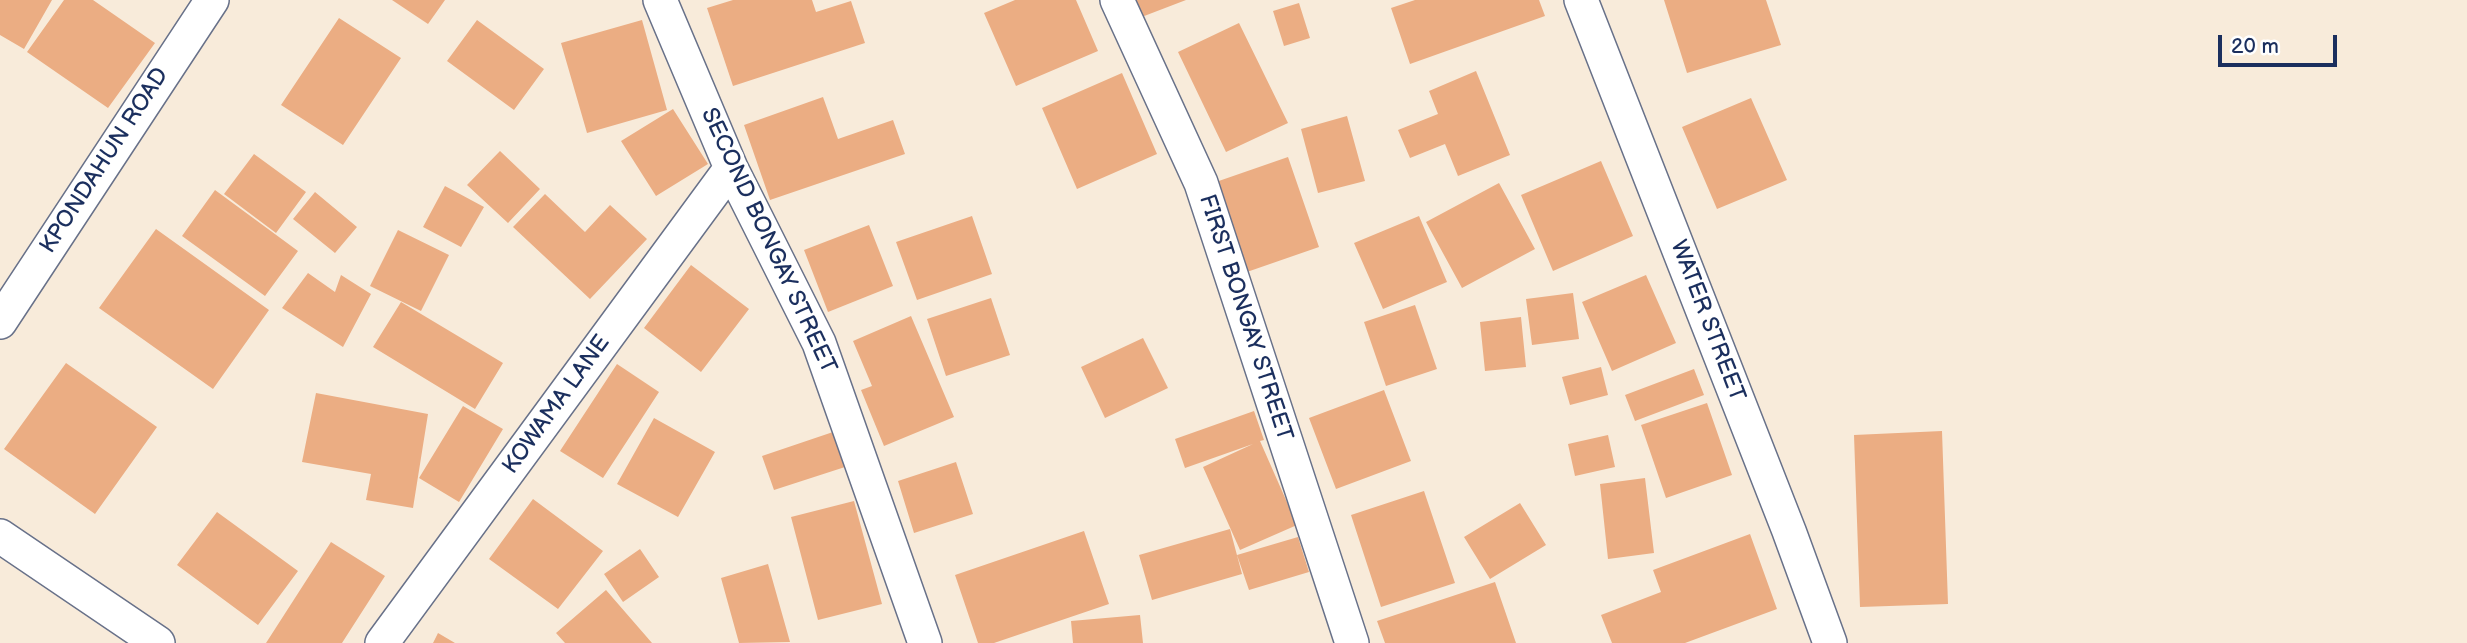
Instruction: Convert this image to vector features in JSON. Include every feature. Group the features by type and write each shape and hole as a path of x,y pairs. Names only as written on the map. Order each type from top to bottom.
{"street":[{"name":"KPONDAHUN ROAD","path":"0,322 212,0"},
{"name":"SECOND BONGAY STREET","path":"660,0 731,168 819,343 925,643"},
{"name":"FIRST BONGAY STREET","path":"1118,0 1200,183 1352,643"},
{"name":"WATER STREET","path":"1581,0 1789,531 1830,643"},
{"name":"KOWAMA LANE","path":"382,643 731,168"},
{"path":"0,536 158,643"}],"building":[{"path":"0,0 52,0 24,49 0,35"},
{"path":"64,0 93,0 155,43 108,108 27,52"},
{"path":"392,0 445,0 428,24"},
{"path":"733,0 812,0 816,12 851,1 865,43 733,86 707,8"},
{"path":"1015,0 1076,0 1098,51 1016,86 984,13"},
{"path":"1133,0 1186,0 1139,18"},
{"path":"1415,0 1539,0 1545,16 1410,64 1391,8"},
{"path":"1664,0 1766,0 1781,45 1687,73"},
{"path":"1299,3 1310,38 1284,46 1273,11"},
{"path":"339,18 401,58 343,145 281,105"},
{"path":"477,20 544,69 514,110 447,61"},
{"path":"642,20 667,110 587,133 561,43"},
{"path":"1239,23 1288,123 1226,152 1178,52"},
{"path":"1476,71 1510,155 1458,176 1445,144 1410,158 1398,130 1438,114 1429,91"},
{"path":"1122,73 1157,154 1077,189 1042,108"},
{"path":"823,97 838,139 893,120 905,154 770,200 744,125"},
{"path":"1751,98 1787,180 1717,209 1682,127"},
{"path":"673,109 708,164 656,196 621,141"},
{"path":"1347,116 1365,181 1318,193 1301,129"},
{"path":"500,151 540,189 508,223 467,185"},
{"path":"254,154 306,192 276,233 224,194"},
{"path":"1288,157 1319,247 1244,273 1213,183"},
{"path":"1601,161 1633,236 1553,271 1521,195"},
{"path":"1499,183 1535,249 1462,288 1426,222"},
{"path":"445,186 484,207 461,247 423,227"},
{"path":"215,190 298,251 265,296 182,236"},
{"path":"315,192 357,227 335,253 293,219"},
{"path":"545,194 585,232 610,205 647,239 590,299 513,227"},
{"path":"972,216 992,274 917,300 896,242"},
{"path":"1419,216 1447,282 1383,309 1354,243"},
{"path":"869,225 893,286 828,312 804,250"},
{"path":"156,229 269,310 213,389 99,308"},
{"path":"398,230 449,255 421,311 370,286"},
{"path":"691,265 749,309 701,372 644,328"},
{"path":"308,273 335,292 341,275 371,294 343,347 282,308"},
{"path":"1646,275 1676,343 1612,371 1582,302"},
{"path":"1573,293 1579,339 1532,345 1526,299"},
{"path":"991,298 1010,355 946,376 927,319"},
{"path":"401,302 503,363 475,409 373,347"},
{"path":"1415,305 1437,369 1386,386 1364,322"},
{"path":"911,316 954,417 884,446 861,390 872,386 853,341"},
{"path":"1521,317 1526,367 1485,371 1480,322"},
{"path":"1143,338 1168,388 1105,418 1081,367"},
{"path":"66,363 157,427 95,514 4,449"},
{"path":"617,364 659,392 603,478 560,451"},
{"path":"1601,367 1608,395 1570,405 1562,377"},
{"path":"1694,369 1704,395 1635,421 1625,395"},
{"path":"1384,390 1411,461 1336,489 1309,418"},
{"path":"316,393 428,414 413,508 366,500 371,474 302,462"},
{"path":"1707,403 1732,475 1666,498 1641,425"},
{"path":"463,406 503,429 459,502 419,478"},
{"path":"1254,411 1264,440 1260,441 1297,525 1240,550 1203,467 1253,444 1185,468 1175,439"},
{"path":"654,418 715,452 678,517 617,484"},
{"path":"1942,431 1948,604 1860,607 1854,435"},
{"path":"833,432 845,467 774,490 762,456"},
{"path":"1608,435 1615,467 1575,476 1568,444"},
{"path":"956,462 973,514 914,533 898,481"},
{"path":"1645,478 1654,553 1608,559 1600,484"},
{"path":"1424,491 1455,583 1381,607 1351,515"},
{"path":"533,499 603,551 558,609 489,559"},
{"path":"854,501 882,604 818,620 791,517"},
{"path":"1520,503 1546,545 1490,579 1464,537"},
{"path":"217,512 298,571 258,625 177,565"},
{"path":"1230,529 1242,574 1152,600 1139,555"},
{"path":"1084,531 1109,604 994,643 978,643 955,575"},
{"path":"1750,534 1777,609 1685,643 1612,643 1601,615 1661,592 1653,570"},
{"path":"1298,537 1309,572 1249,590 1237,555"},
{"path":"331,542 385,576 342,643 266,643"},
{"path":"640,549 659,577 623,602 604,574"},
{"path":"768,564 790,642 739,643 721,578"},
{"path":"1495,582 1516,643 1385,643 1377,621"},
{"path":"606,590 652,643 565,643 556,633"},
{"path":"1140,615 1143,643 1073,643 1071,621"},
{"path":"438,633 455,643 433,643"}]}
